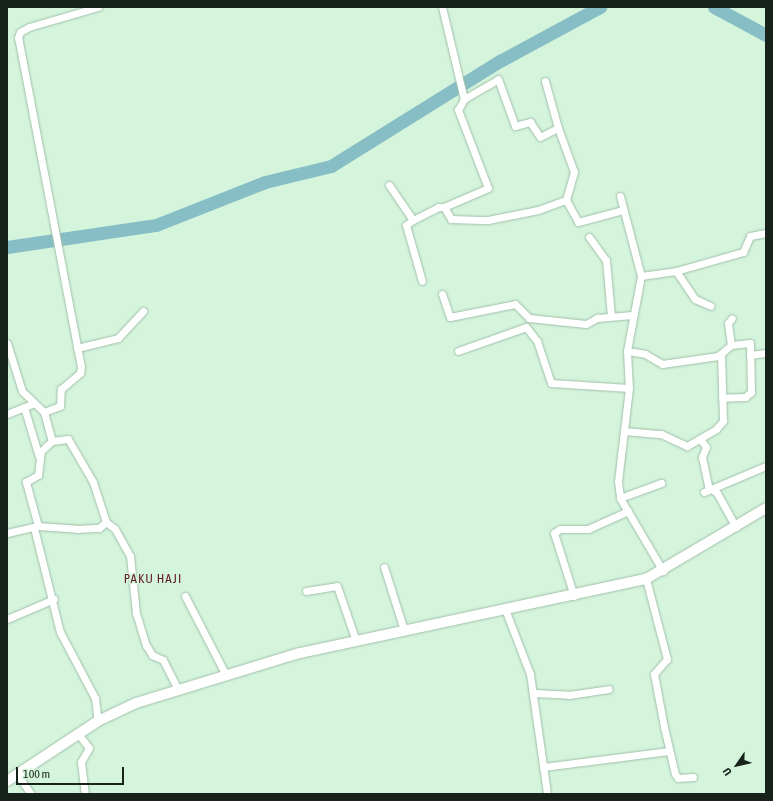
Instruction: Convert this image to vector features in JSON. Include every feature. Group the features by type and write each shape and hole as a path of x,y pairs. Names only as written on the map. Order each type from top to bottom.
{"street":[{"path":"44,412 60,406 61,389 81,372 58,242 18,38 29,27 98,7"},
{"path":"422,281 406,225 414,220 488,188 458,110 463,97 442,7"},
{"path":"463,97 498,79 515,126 530,122 540,137 558,128"},
{"path":"545,81 558,128 574,172 566,200 578,222 624,210"},
{"path":"388,185 414,220"},
{"path":"620,196 640,276 632,315 627,351 628,388 618,481 620,498 663,571"},
{"path":"444,207 451,219 488,220 538,210 566,200"},
{"path":"640,276 676,271 743,252 750,236 766,233"},
{"path":"589,237 606,260 612,316"},
{"path":"676,271 695,299 711,306"},
{"path":"442,294 450,317 516,304 529,318 531,331 551,383 628,388"},
{"path":"77,348 118,338 143,311"},
{"path":"529,318 586,324 597,318 632,315"},
{"path":"731,345 728,323 732,318"},
{"path":"458,350 525,327 531,331"},
{"path":"7,343 22,391 44,412 52,441"},
{"path":"627,351 650,356 662,364 721,355 731,345 750,343 751,392 745,397 722,398"},
{"path":"750,355 766,353"},
{"path":"624,431 661,434 685,446 700,439 723,421 721,355"},
{"path":"7,414 34,403"},
{"path":"24,407 39,456 38,474 27,480 26,485 54,599 60,632 95,698 98,721"},
{"path":"700,439 706,447 702,457 708,490 736,527"},
{"path":"39,456 52,441 71,441 93,482 106,522 115,529 130,556 136,614 145,644 152,655 163,660 178,689"},
{"path":"708,490 766,466"},
{"path":"620,498 661,483"},
{"path":"7,780 98,721 178,689 356,641 505,609 574,596 646,579 663,571 766,508"},
{"path":"574,596 559,557 554,533 560,529 588,529 628,511"},
{"path":"7,533 36,527 82,529 99,528 106,522"},
{"path":"384,567 404,630"},
{"path":"646,579 667,659 654,677 669,750 676,776 693,777"},
{"path":"306,591 337,586 356,641"},
{"path":"185,596 226,675"},
{"path":"7,619 54,599"},
{"path":"505,609 517,634 534,693 547,794"},
{"path":"534,693 570,696 609,689"},
{"path":"78,735 89,748 81,762 85,794"},
{"path":"543,767 669,750"},
{"path":"17,774 31,794"}],"waterway":[{"path":"7,247 156,225 265,182 331,166 500,61 600,7"},
{"path":"714,7 766,35"}],"district":[{"name":"PAKU HAJI","path":"153,579"}]}
